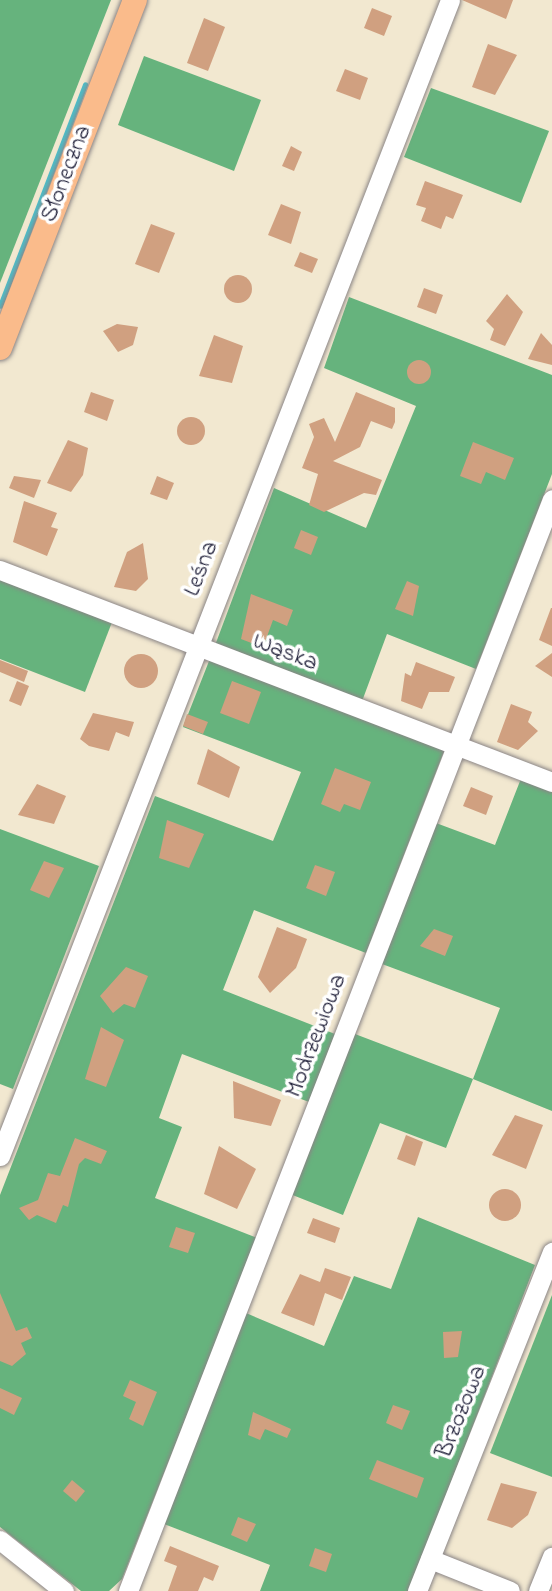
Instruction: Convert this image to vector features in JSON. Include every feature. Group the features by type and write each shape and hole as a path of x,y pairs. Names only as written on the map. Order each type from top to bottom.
{"main road":[{"name":"Słoneczna","path":"0,348 135,0"}],"street":[{"name":"Leśna","path":"0,1156 450,0"},
{"name":"Modrzewiowa","path":"128,1591 552,499"},
{"name":"Wąska","path":"0,570 552,782"},
{"name":"Brzozowa","path":"417,1591 552,1252"},
{"path":"0,1539 64,1591"},
{"path":"538,1591 552,1557"},
{"path":"430,1559 509,1591"}],"green space":[{"path":"0,0 111,0 0,283"},
{"path":"144,56 261,100 234,171 118,125"},
{"path":"431,88 549,131 521,203 404,157"},
{"path":"349,297 552,375 552,474 476,669 387,634 361,704 214,648 274,488 366,528 416,406 324,368"},
{"path":"0,575 114,617 85,692 0,659"},
{"path":"211,656 446,746 366,953 254,910 223,990 335,1034 309,1102 182,1054 159,1118 182,1127 155,1198 257,1238 122,1579 109,1591 81,1591 0,1527 0,1195 155,796 273,841 301,772 183,727"},
{"path":"522,776 552,788 552,1111 473,1079 500,1008 382,964 436,823 495,845"},
{"path":"0,829 99,866 13,1089 0,1084"},
{"path":"355,1034 473,1079 446,1148 380,1123 343,1215 290,1194"},
{"path":"418,1217 535,1265 409,1591 260,1591 270,1565 164,1524 246,1313 324,1346 354,1276 391,1289"},
{"path":"552,1295 552,1477 490,1453"}],"building":[{"path":"462,0 513,0 506,19"},
{"path":"372,8 392,16 384,36 364,28"},
{"path":"204,18 225,27 208,71 187,63"},
{"path":"488,44 517,55 495,95 472,87"},
{"path":"345,69 368,78 360,100 336,91"},
{"path":"291,146 302,152 294,171 282,166"},
{"path":"425,181 463,195 453,219 446,216 441,229 421,221 426,208 416,205"},
{"path":"281,204 301,212 291,244 268,235"},
{"path":"151,224 175,233 159,273 135,264"},
{"path":"300,252 318,259 312,273 294,266"},
{"path":"238,275 248,279 252,289 248,299 238,303 228,299 224,289 228,279"},
{"path":"424,288 443,295 436,314 417,307"},
{"path":"507,294 523,312 505,346 490,340 494,329 486,321"},
{"path":"117,324 138,327 133,345 118,352 103,331"},
{"path":"541,333 552,345 552,365 528,359"},
{"path":"214,335 243,346 232,383 199,376"},
{"path":"414,360 424,360 431,367 431,377 424,384 414,384 407,377 407,367"},
{"path":"91,392 114,400 107,421 84,412"},
{"path":"356,392 395,408 395,422 392,429 371,421 360,447 333,461 382,480 376,495 364,493 324,512 309,505 318,474 302,468 314,437 309,424 324,418 335,442"},
{"path":"191,417 201,421 205,431 201,441 191,445 181,441 177,431 181,421"},
{"path":"68,440 88,448 83,475 71,492 47,483"},
{"path":"473,442 514,458 505,480 486,472 481,484 460,476"},
{"path":"14,476 41,480 34,498 9,488"},
{"path":"157,476 174,483 167,500 150,494"},
{"path":"24,501 57,513 51,527 58,529 47,556 13,542"},
{"path":"301,530 318,537 311,555 294,548"},
{"path":"143,543 148,579 136,591 114,587 127,552"},
{"path":"407,581 419,586 413,616 395,609"},
{"path":"251,594 293,610 287,626 273,620 265,642 257,645 241,639"},
{"path":"552,608 552,646 539,640"},
{"path":"552,653 552,677 535,666"},
{"path":"141,654 153,659 158,671 153,683 141,688 129,683 124,671 129,659"},
{"path":"0,660 28,671 24,682 0,672"},
{"path":"416,662 455,677 449,692 429,692 422,709 401,701 405,673 411,676"},
{"path":"17,681 29,686 21,706 9,701"},
{"path":"232,681 261,692 249,724 220,713"},
{"path":"511,704 532,712 528,722 538,731 518,750 497,742"},
{"path":"93,713 134,722 129,737 116,732 109,751 89,746 80,739"},
{"path":"187,714 208,722 203,734 183,726"},
{"path":"208,749 240,767 229,798 197,784"},
{"path":"335,768 371,782 360,810 344,804 340,812 321,804"},
{"path":"37,784 66,796 54,824 18,815"},
{"path":"471,787 493,796 486,815 463,806"},
{"path":"167,820 204,834 189,868 159,858"},
{"path":"44,861 64,868 49,898 30,890"},
{"path":"315,865 335,872 326,896 306,888"},
{"path":"277,927 307,939 296,968 270,993 258,977"},
{"path":"434,929 453,936 445,956 420,946"},
{"path":"126,967 148,976 135,1008 124,1004 113,1013 100,996"},
{"path":"101,1027 124,1040 106,1087 85,1079"},
{"path":"233,1081 281,1100 271,1126 234,1118"},
{"path":"515,1115 543,1125 526,1169 492,1155"},
{"path":"406,1135 423,1142 415,1166 397,1159"},
{"path":"75,1138 107,1151 101,1164 85,1158 79,1164 68,1207 63,1205 56,1223 37,1215 29,1220 19,1208 38,1200 48,1173 60,1176"},
{"path":"219,1146 256,1169 237,1209 204,1194"},
{"path":"505,1189 516,1194 521,1205 516,1216 505,1221 494,1216 489,1205 494,1194"},
{"path":"313,1218 340,1228 335,1243 307,1233"},
{"path":"176,1227 195,1233 188,1253 169,1247"},
{"path":"325,1268 351,1277 342,1300 325,1293 314,1326 281,1313 300,1274 320,1282"},
{"path":"0,1293 16,1331 27,1327 32,1338 21,1343 26,1354 12,1366 0,1361"},
{"path":"462,1331 458,1357 444,1358 443,1332"},
{"path":"130,1380 157,1392 143,1426 129,1419 136,1402 123,1396"},
{"path":"0,1388 22,1398 14,1415 0,1408"},
{"path":"393,1405 410,1411 402,1430 386,1423"},
{"path":"253,1412 291,1429 287,1438 265,1429 260,1440 248,1435"},
{"path":"377,1460 424,1478 417,1498 369,1479"},
{"path":"72,1480 85,1491 76,1502 63,1491"},
{"path":"501,1483 537,1492 528,1515 512,1528 487,1520"},
{"path":"238,1517 256,1524 247,1542 231,1535"},
{"path":"170,1546 219,1566 213,1581 204,1577 198,1591 168,1591 177,1566 164,1561"},
{"path":"315,1548 332,1554 326,1572 309,1566"}],"waterway":[{"path":"0,306 85,85"}]}
